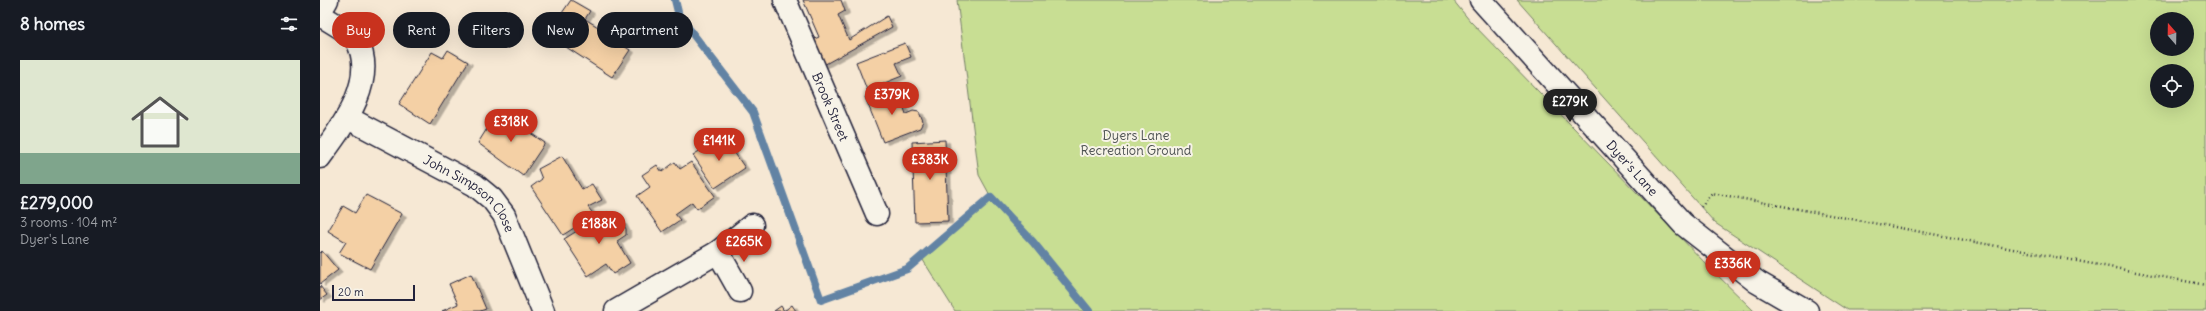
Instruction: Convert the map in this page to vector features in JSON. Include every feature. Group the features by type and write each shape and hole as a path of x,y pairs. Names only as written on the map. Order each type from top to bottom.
{"street":[{"path":"320,158 348,118 363,80 362,56 357,40 320,13 327,0"},
{"name":"Brook Street","path":"785,0 877,214"},
{"name":"Dyer's Lane","path":"1480,0 1683,224 1757,282 1807,311"},
{"name":"John Simpson Close","path":"348,118 475,185 492,199 504,215 543,311"},
{"path":"616,311 718,252 752,225"},
{"path":"718,252 740,291"}],"path":[{"path":"1683,224 1712,193 2206,285"}],"green space":[{"name":"Dyers Lane Recreation Ground","path":"957,0 1453,0 1470,21 1710,268 1754,311 955,311 921,257 991,197 979,175"},
{"path":"1517,0 2206,0 2206,311 1847,310 1715,223"}],"building":[{"path":"571,0 590,11 589,13 563,12"},
{"path":"803,0 841,0 845,11 838,15 849,40 887,16 892,27 820,67 810,41 819,37"},
{"path":"589,21 597,26 597,48 627,48 630,50 612,77 568,48 589,48"},
{"path":"905,43 911,57 896,63 902,76 867,90 856,62"},
{"path":"448,50 468,62 430,124 399,104 432,52 443,58"},
{"path":"887,88 893,103 901,100 906,114 913,111 919,112 923,122 920,128 883,142 865,97"},
{"path":"498,111 545,143 523,176 478,143"},
{"path":"723,136 745,168 715,188 693,155"},
{"path":"945,140 948,221 915,222 912,142"},
{"path":"562,156 582,189 592,184 602,200 588,207 594,215 563,235 531,187 542,179 538,169"},
{"path":"675,162 680,169 691,162 715,196 697,209 692,202 675,214 680,220 662,232 637,196 650,187 642,175 657,165 662,172"},
{"path":"366,195 402,214 370,269 339,253 346,242 328,231 343,206 355,213"},
{"path":"608,212 614,221 622,222 626,229 626,235 617,241 630,263 613,274 606,264 588,276 564,239"},
{"path":"322,251 338,270 320,284 320,253"},
{"path":"471,274 486,309 480,311 442,311 458,304 449,284"},
{"path":"320,286 327,295 320,300"},
{"path":"792,305 796,311 784,311"},
{"path":"781,306 784,311 774,311"}],"waterway":[{"path":"675,0 679,16 753,112 821,300 907,269 991,197 1033,242 1089,311"}]}
